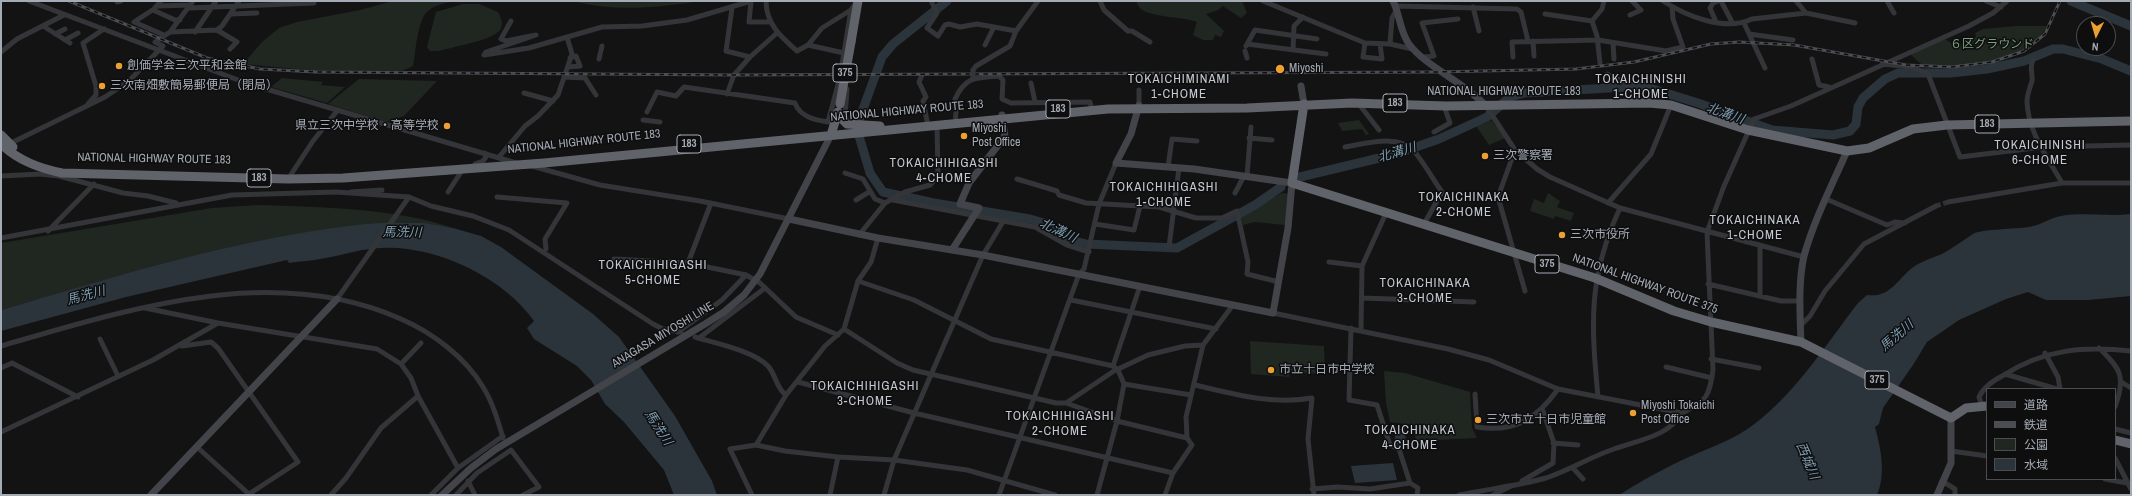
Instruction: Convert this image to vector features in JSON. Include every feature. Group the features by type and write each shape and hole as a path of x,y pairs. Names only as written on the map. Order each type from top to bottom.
{"highway":[{"name":"375","path":"832,133 838,115 858,1"},
{"name":"NATIONAL HIGHWAY ROUTE 183","path":"1003,116 1091,106 1247,108 1304,104 1358,103 1444,106 1490,111 1501,105 1639,103 1671,105 1751,124 1794,141 1846,151 1869,148 1913,129 1947,125 2131,121"},
{"path":"1292,183 1304,104"},
{"name":"NATIONAL HIGHWAY ROUTE 183","path":"1,136 3,146 23,161 37,167 63,173 290,176 404,174 550,162 832,133 927,121 1139,107"},
{"path":"838,115 843,122 858,125 880,126"},
{"name":"NATIONAL HIGHWAY ROUTE 183","path":"290,176 346,174 511,161 937,124 955,120"},
{"name":"NATIONAL HIGHWAY ROUTE 375","path":"1292,183 1595,278 1674,310 1711,322 1801,342 1951,418"},
{"path":"1951,418 1966,408 1984,406"},
{"path":"2116,440 2131,444"}],"street":[{"path":"29,1 246,83 337,111 600,186 711,203 878,238 983,255 1361,330 1490,360 1558,389 1682,413 1697,406 1706,399 1710,391 1712,378 1711,322 1708,284 1707,232 1757,112"},
{"path":"161,1 153,10 134,22 164,35"},
{"path":"195,32 216,1"},
{"path":"158,6 191,4 212,7 238,3 306,1 314,3"},
{"path":"511,21 501,39 506,41 536,35 534,37 486,52 484,55 516,50 604,26 629,27 710,15 751,1 749,22 770,22"},
{"path":"766,1 765,10 770,22 778,33 797,51 808,45 822,28 851,10 858,1"},
{"path":"858,1 865,1"},
{"path":"849,71 861,9 858,1"},
{"path":"930,1 937,13 928,28 938,36 945,25 949,24 960,27 977,24 1016,31"},
{"path":"973,77 973,70 976,66 1010,46 1014,40 1016,31 1038,1"},
{"path":"1100,1 1104,10 1128,31 1132,31 1146,41 1150,42"},
{"path":"1263,1 1365,43 1390,44 1412,48"},
{"path":"1491,1 1495,7"},
{"path":"1592,21 1602,8 1604,1"},
{"path":"1630,15 1641,10 1632,1"},
{"path":"1663,1 1699,20 1716,22 1744,23 1752,19 1806,13 1855,23"},
{"path":"1716,22 1710,8 1713,3 1720,1 1732,22"},
{"path":"1796,1 1806,13"},
{"path":"1887,1 1894,14"},
{"path":"1986,1 2001,7"},
{"path":"1751,124 1969,26 2001,7 2007,1"},
{"path":"170,32 217,30 222,26 238,3"},
{"path":"3,146 105,98 129,81 163,46 155,42 170,32 191,4"},
{"path":"1397,4 1517,9 1521,12 1534,56"},
{"path":"1390,44 1392,18 1397,4"},
{"path":"1397,4 1403,34 1412,48 1490,111 1515,150 1537,169 1550,177 1620,208 1804,257"},
{"path":"1474,7 1479,31"},
{"path":"1513,57 1512,42 1598,40 1666,51 1683,46 1673,18 1672,7"},
{"path":"732,8 726,51 728,53 750,57"},
{"path":"153,10 176,20 180,20"},
{"path":"841,71 851,10"},
{"path":"231,14 257,13"},
{"path":"1545,14 1592,21"},
{"path":"1,52 17,39 64,15"},
{"path":"1293,50 1294,26 1303,17"},
{"path":"1424,57 1434,56 1422,24 1458,19"},
{"path":"1592,21 1598,40 1600,63"},
{"path":"1744,23 1765,68"},
{"path":"43,26 70,43"},
{"path":"985,45 994,27"},
{"path":"55,34 65,29"},
{"path":"86,106 96,95 96,86 83,43 104,29"},
{"path":"217,30 237,42 230,49"},
{"path":"1247,58 1246,47 1255,30 1317,39"},
{"path":"65,40 78,33"},
{"path":"728,94 734,75 750,57 778,33"},
{"path":"1749,34 1793,40"},
{"path":"499,157 525,126 538,116 558,95 572,54 566,37"},
{"path":"1365,43 1363,57 1382,59 1380,44"},
{"path":"1613,43 1614,59"},
{"path":"808,45 844,53"},
{"path":"599,59 602,46"},
{"path":"1246,47 1326,54"},
{"path":"568,67 580,66 576,56 570,58"},
{"path":"1812,59 1818,85 1829,88"},
{"path":"2032,60 2030,66 2034,76 2027,101 2030,123 2062,183"},
{"path":"1882,64 1924,70 1928,74 1960,157 2042,147 2131,145"},
{"path":"1607,74 1626,83 1639,103"},
{"path":"564,76 585,78 596,95"},
{"path":"922,76 920,82 926,97 923,101 927,121"},
{"path":"955,120 958,108 956,99 957,94 961,87 973,77 999,76 1003,80 1002,99 1011,103 1090,102 1091,106"},
{"path":"832,133 828,122 839,81 848,79 845,117 858,125"},
{"path":"1031,83 1036,102"},
{"path":"1301,86 1304,104"},
{"path":"647,112 657,92 676,96 684,87 795,103 799,111 816,120 828,122"},
{"path":"999,495 1071,300 1079,274 1084,269 1099,204 1116,163 1131,134 1139,107 1139,90"},
{"path":"524,92 553,101"},
{"path":"1358,103 1380,130"},
{"path":"1608,203 1651,154 1671,105"},
{"path":"1434,132 1450,123 1444,106"},
{"path":"290,176 313,141 337,111"},
{"path":"952,250 979,208 960,204 969,183 1005,136 1003,116"},
{"path":"643,120 660,122"},
{"path":"859,234 885,203 893,200 905,192 930,185 936,180 938,176 937,124"},
{"path":"1235,193 1245,176 1251,127"},
{"name":"ANAGASA MIYOSHI LINE","path":"442,495 471,468 524,431 724,312 744,294 756,279 789,219 832,133"},
{"path":"1249,138 1272,140"},
{"path":"1168,167 1172,139 1197,141"},
{"path":"1345,147 1394,142 1410,148 1442,192 1432,207 1424,224"},
{"path":"1515,150 1498,197 1525,291"},
{"path":"1801,342 1802,324 1800,301 1804,257 1826,198 1846,151"},
{"path":"474,164 484,161 486,157 485,153"},
{"path":"544,170 550,162"},
{"path":"1116,163 1179,168 1292,183 1288,228 1273,313"},
{"path":"1168,247 1179,168"},
{"path":"448,192 463,169"},
{"path":"1,176 63,173 123,193 148,196 179,204"},
{"path":"845,173 862,179 869,192 875,199 885,203"},
{"path":"1017,179 1057,191 1059,195 1099,204 1159,207 1196,218 1208,219 1222,218 1238,211 1248,262 1246,274 1278,282"},
{"path":"1948,202 2062,183 2131,183"},
{"path":"48,231 57,218 94,184"},
{"path":"346,193 359,190 382,190"},
{"path":"1,238 48,231 179,204 232,195 288,192 346,193 410,197 431,206 473,216 509,230 653,324 663,329 680,332 720,304 734,291 746,275"},
{"path":"856,200 869,192"},
{"path":"151,495 304,336 339,296 410,197"},
{"path":"497,197 567,203 545,239 546,249"},
{"path":"1826,198 1887,225 1896,222 1906,223"},
{"path":"893,200 1035,227 1067,245 1089,252"},
{"path":"688,263 711,203"},
{"path":"1095,224 1134,230 1140,206"},
{"path":"1802,324 1810,316 1825,291 1864,244 1936,206"},
{"path":"1598,397 1592,328 1595,278 1610,228 1620,208"},
{"path":"1361,330 1362,266 1386,213"},
{"path":"884,495 894,460 954,321 983,255 1004,220"},
{"path":"756,445 786,395 798,382 825,346 844,329 858,281 871,262 878,238"},
{"path":"1760,245 1760,296"},
{"path":"614,259 688,263 746,275 756,279 796,317 838,335"},
{"path":"1329,262 1362,266"},
{"path":"858,281 914,300 991,339 1051,351 1116,368"},
{"path":"1708,284 1781,301 1800,301"},
{"path":"1097,495 1118,421 1124,384 1116,368 1131,312 1140,286"},
{"path":"766,288 697,337 756,357 772,370 780,392 786,395"},
{"path":"1,346 142,308 221,294 261,292 339,296 380,308 417,324 467,365 481,383 490,400 503,437 458,468 431,495"},
{"path":"1362,298 1407,301 1474,302"},
{"path":"1071,300 1216,329"},
{"path":"1165,495 1172,473 1192,445 1187,438 1186,417 1203,345 1234,305"},
{"path":"142,308 218,323 377,349 401,364 411,378 418,396 458,468"},
{"path":"1,432 78,397 180,346 218,323"},
{"path":"1351,328 1349,400 1377,405 1390,445 1399,449 1410,483 1418,488 1417,495"},
{"path":"844,329 897,363 913,370 1056,403 1066,403 1118,421 1187,438"},
{"path":"100,339 118,376"},
{"path":"180,346 211,342 218,348 298,462 249,495 197,446"},
{"path":"401,364 421,343"},
{"path":"1066,403 1116,368 1168,349 1186,345 1203,345"},
{"path":"1988,388 2005,374 2030,359 2044,353 2082,348 2131,351"},
{"path":"2099,348 2117,365 2123,383 2116,404"},
{"path":"2044,353 2056,371 2058,388"},
{"path":"1711,359 1759,368"},
{"path":"1,368 12,363 78,397"},
{"path":"1666,367 1712,378"},
{"path":"2005,374 2054,388"},
{"path":"798,382 914,414 1172,473"},
{"path":"2123,383 2131,388"},
{"path":"1124,384 1191,395"},
{"path":"1194,385 1266,400 1304,400 1312,398 1308,439 1313,492 1337,487 1370,489 1410,483"},
{"path":"1475,394 1477,427 1501,429 1523,422 1542,411 1558,389"},
{"path":"1984,406 1979,397 1985,390"},
{"path":"331,495 346,478 381,428 418,396"},
{"path":"1492,495 1553,463 1555,456 1553,443 1547,419 1542,411"},
{"path":"1459,495 1545,478 1573,468 1614,448 1662,433 1677,422 1682,413"},
{"path":"1937,495 1951,463 1951,418"},
{"path":"2116,428 2131,433"},
{"path":"1553,443 1578,445"},
{"path":"752,495 730,449 756,445 785,451 838,457 894,460 967,470 1005,479 1055,495"},
{"path":"456,495 468,481 511,450 539,487 523,495"},
{"path":"1951,451 1986,456"},
{"path":"830,495 838,457"},
{"path":"2116,460 2129,486"},
{"path":"1573,468 1583,479"},
{"path":"2108,480 2129,486"},
{"path":"468,481 475,495"},
{"path":"1942,481 1955,489 1955,495"}],"green space":[{"path":"393,1 455,1 433,7 424,15 419,29 413,66 402,71 317,71 243,64 261,43 279,28 297,22 360,10"},
{"path":"573,1 700,1 668,6 620,8 605,7"},
{"path":"1136,1 1242,1 1247,13 1241,18 1223,6 1218,10 1206,14 1224,31 1221,37 1215,35 1213,40 1203,40 1193,35 1197,22 1146,12 1140,8"},
{"path":"463,4 479,4 498,12 502,23 500,30 490,37 472,43 439,51 430,51 427,47 436,12"},
{"name":"６区グラウンド","path":"2016,26 2047,26 2039,38 2029,47 2016,54 1986,63 1956,66 1928,66 1920,63 1910,54 1945,39 1956,46 1976,37 1975,33 1983,29"},
{"path":"282,78 323,82 321,85 345,87 327,103 271,87"},
{"path":"359,79 437,81 404,116 387,122 328,104"},
{"path":"1359,120 1369,134 1366,135 1362,129 1342,131 1338,123"},
{"path":"1492,121 1505,138 1489,145 1476,126"},
{"path":"1282,193 1290,194 1285,225 1255,222 1243,225 1241,216"},
{"path":"1548,193 1560,201 1557,207 1574,213 1571,221 1555,216 1554,219 1530,211 1534,199 1544,203"},
{"path":"258,205 382,212 431,221 453,228 410,224 367,225 282,237 176,261 1,310 1,243 212,208"},
{"path":"1250,341 1324,346 1325,374 1290,372 1289,377 1251,374"},
{"path":"1384,371 1405,373 1470,392 1472,428 1477,438 1416,441 1413,425 1390,422 1386,403"}],"water":[{"path":"2087,214 2131,214 2131,296 2088,300 2046,300 2028,292 2006,299 1959,320 1927,342 1883,408 1879,424 1875,427 1882,461 1880,487 1877,495 1619,495 1665,468 1728,440 1746,430 1763,417 1793,388 1858,303 1867,295 1881,294 1887,291 1915,266 1942,254 1973,234 1991,230 2029,227 2061,216"},
{"name":"馬洗川","path":"373,223 424,223 453,228 481,236 501,247 593,314 619,337 675,416 712,481 717,495 674,495 664,470 624,422 605,404 591,380 577,366 534,339 527,328 534,321 521,305 505,291 466,267 445,258 424,252 402,248 375,248 312,260 289,263 287,260 126,297 1,331 1,310 182,259 273,238 320,230"},
{"path":"1395,427 1405,428 1406,446 1395,444"},
{"path":"1393,463 1397,480 1355,483 1351,466"}],"waterway":[{"name":"北溝川","path":"859,120 882,57 893,44 947,1"},
{"path":"2071,1 2131,26"},
{"name":"北溝川","path":"1300,177 1396,154 1439,139 1487,117 1510,97 1524,93 1643,86 1698,103 1772,130 1833,135 1850,131 1856,124 1858,107 1863,98 1885,79 1898,73 1951,73 1987,69 2024,61 2053,49 2063,49 2102,59 2131,71"},
{"name":"北溝川","path":"859,136 870,173 883,192 934,203 1030,219 1044,223 1071,240 1086,244 1177,248 1255,205 1281,187"}],"tunnel":[{"path":"1936,206 1948,202"}],"railway":[{"path":"69,1 207,58 260,69 316,72 734,75 1436,72 1576,69 1634,62 1711,44 1739,42 1794,45 1906,65 1952,67 1992,62 2024,51 2045,34 2060,1"}],"place":[{"name":"創価学会三次平和会館","path":"119,66"},
{"name":"Miyoshi","path":"1280,69"},
{"name":"三次南畑敷簡易郵便局（閉局）","path":"102,86"},
{"name":"県立三次中学校・高等学校","path":"447,126"},
{"name":"Miyoshi Post Office","path":"964,136"},
{"name":"三次警察署","path":"1485,156"},
{"name":"三次市役所","path":"1562,235"},
{"name":"市立十日市中学校","path":"1271,370"},
{"name":"Miyoshi Tokaichi Post Office","path":"1633,413"},
{"name":"三次市立十日市児童館","path":"1478,420"}],"district":[{"name":"TOKAICHIMINAMI 1-CHOME","path":"1179,88"},
{"name":"TOKAICHINISHI 1-CHOME","path":"1641,88"},
{"name":"TOKAICHINISHI 6-CHOME","path":"2040,154"},
{"name":"TOKAICHIHIGASHI 4-CHOME","path":"944,172"},
{"name":"TOKAICHIHIGASHI 1-CHOME","path":"1164,196"},
{"name":"TOKAICHINAKA 2-CHOME","path":"1464,206"},
{"name":"TOKAICHINAKA 1-CHOME","path":"1755,228"},
{"name":"TOKAICHIHIGASHI 5-CHOME","path":"653,274"},
{"name":"TOKAICHINAKA 3-CHOME","path":"1425,292"},
{"name":"TOKAICHIHIGASHI 3-CHOME","path":"865,394"},
{"name":"TOKAICHIHIGASHI 2-CHOME","path":"1060,424"},
{"name":"TOKAICHINAKA 4-CHOME","path":"1410,438"}],"water label":[{"name":"西城川","path":"1807,461"}]}
